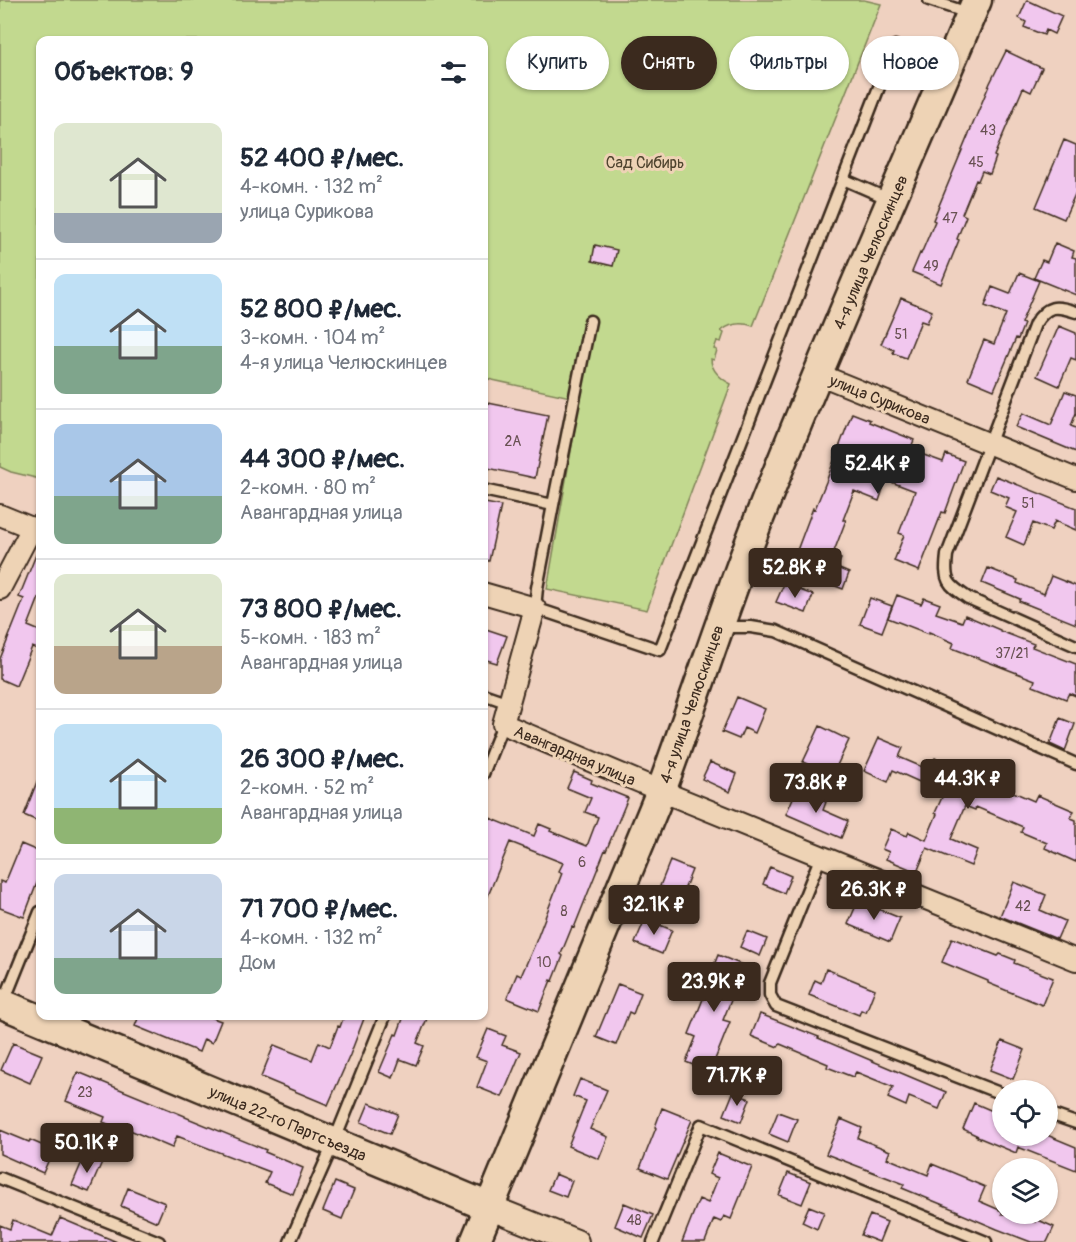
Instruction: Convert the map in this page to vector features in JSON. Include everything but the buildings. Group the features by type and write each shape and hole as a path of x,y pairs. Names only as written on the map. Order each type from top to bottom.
{"main road":[{"name":"4-я улица Челюскинцев","path":"475,1242 660,791 763,507 974,7"},
{"name":"улица 22-го Партсъезда","path":"1,1006 489,1206"}],"street":[{"name":"улица Сурикова","path":"818,374 1076,479"},
{"path":"0,515 36,527 0,589"},
{"path":"488,594 536,608"},
{"name":"Авангардная улица","path":"536,608 503,724 660,791 1076,960"},
{"name":"улица 22-го Партсъезда","path":"489,1206 576,1242"}],"lane":[{"path":"928,0 974,7"},
{"path":"590,321 537,588 536,608 660,650 878,90"},
{"path":"843,179 892,200"},
{"path":"1076,312 1052,307 1042,314 1035,324 947,555 945,573 952,587 968,598 1076,646"},
{"path":"488,491 553,505"},
{"path":"718,627 751,627 776,631 1076,764"},
{"path":"488,696 509,703"},
{"path":"488,762 503,724"},
{"path":"821,856 770,984 770,995 777,1006 992,1090"},
{"path":"1,1006 36,922"},
{"path":"290,1242 383,1020"},
{"path":"1058,1117 1076,1123"},
{"path":"653,1242 701,1125 986,1242"},
{"path":"0,1178 159,1242"}],"green space":[{"name":"Сад Сибирь","path":"0,0 864,0 881,4 868,36 861,36 861,54 849,84 849,36 729,36 729,90 847,90 753,326 740,324 729,326 721,331 724,333 721,342 717,341 714,349 717,350 711,363 717,374 731,384 647,610 547,589 580,399 488,379 488,36 36,36 36,478 0,467"}]}
